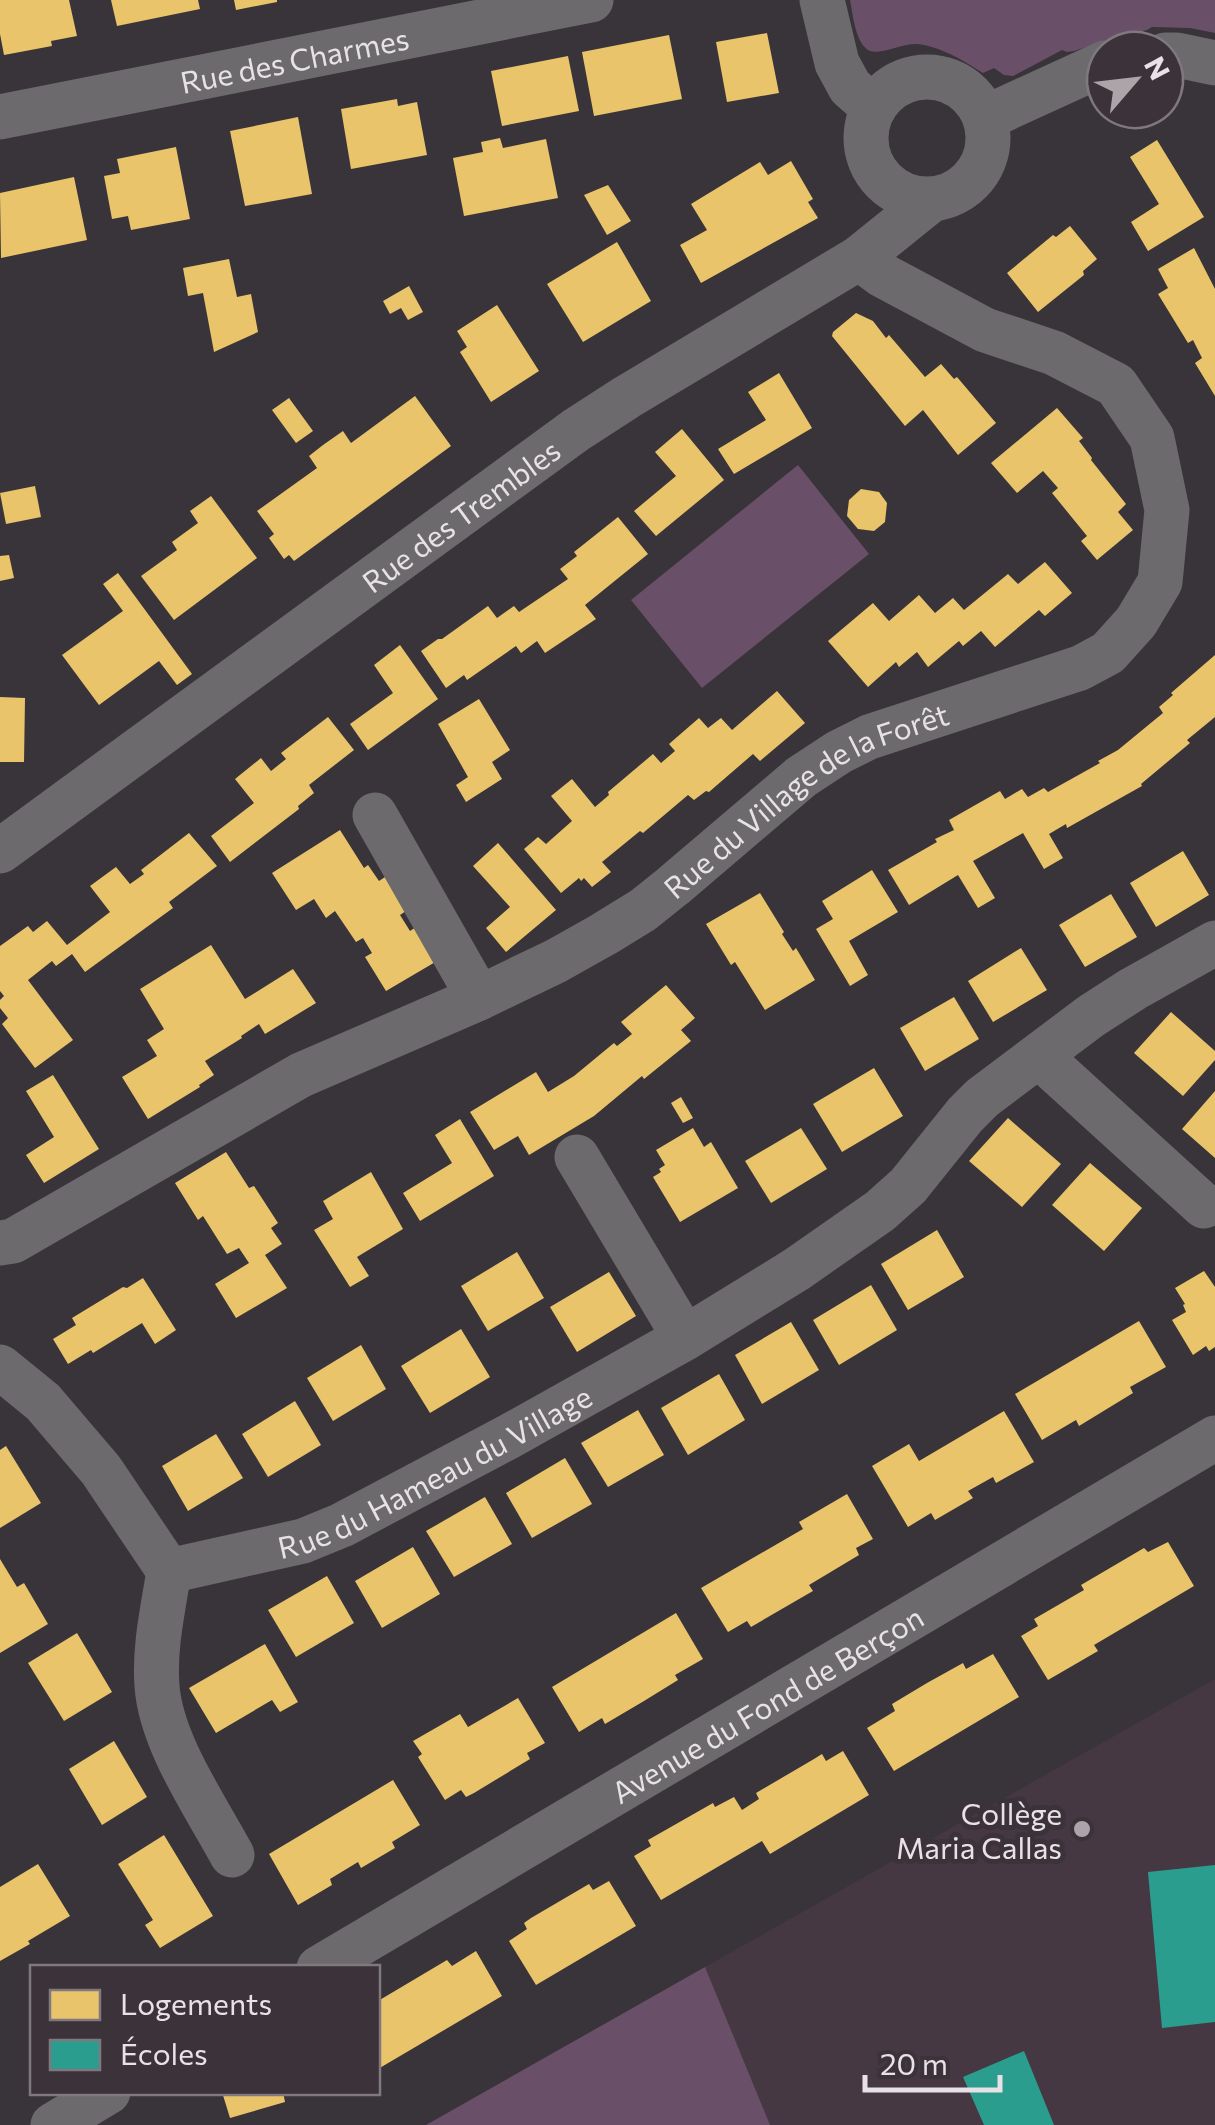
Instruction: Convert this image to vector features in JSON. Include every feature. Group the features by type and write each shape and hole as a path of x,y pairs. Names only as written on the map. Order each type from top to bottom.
{"street":[{"name":"Rue des Charmes","path":"0,117 590,0"},
{"path":"822,0 836,63 850,87 874,108"},
{"path":"1185,56 1215,63"},
{"path":"985,118 1085,72"},
{"path":"923,77 961,87 976,100 985,118 987,152 981,169 951,196 931,200 896,191 880,179 871,162 866,144 867,125 886,92 903,82 923,77"},
{"name":"Rue des Trembles","path":"0,851 576,430 859,258 931,200"},
{"name":"Rue du Village de la Forêt","path":"0,1243 13,1241 301,1075 480,998 604,934 643,910 801,777 839,752 869,738 1080,668 1108,653 1136,622 1160,582 1168,510 1152,438 1116,385 1054,353 985,330 882,275 859,258"},
{"path":"375,816 480,998"},
{"name":"Rue du Hameau du Village","path":"169,1572 303,1541 342,1525 685,1338 797,1270 880,1211 908,1186 982,1098 1092,1016 1215,943"},
{"path":"1039,1056 1204,1206"},
{"path":"577,1157 685,1338"},
{"path":"0,1367 43,1402 101,1470 169,1572 157,1646 156,1686 162,1718 232,1854"},
{"name":"Avenue du Fond de Berçon","path":"324,1965 1215,1438"},
{"path":"53,2125 103,2095"}],"shaded area":[{"path":"850,0 1215,0 1215,33 1152,27 1085,30 1085,47 1062,50 1013,76 994,68 983,73 926,45 870,51 858,35"},
{"path":"798,465 869,554 702,688 631,600"},
{"name":"Collège Maria Callas","path":"1215,1679 1215,2125 769,2125 705,1967"},
{"path":"705,1967 770,2125 426,2125"}],"building: Logements":[{"path":"0,0 69,0 77,36 51,41 52,46 4,55"},
{"path":"111,0 198,0 200,9 117,26"},
{"path":"234,0 277,0 277,2 236,10"},
{"path":"767,33 779,93 727,102 716,42"},
{"path":"669,35 682,99 594,116 582,52"},
{"path":"568,56 579,111 502,126 491,71"},
{"path":"397,99 398,106 417,102 427,155 351,169 341,109"},
{"path":"298,117 312,194 245,206 230,131"},
{"path":"500,138 503,148 546,139 558,198 464,216 453,158 483,152 481,142"},
{"path":"1157,140 1204,217 1148,251 1131,222 1159,204 1130,157"},
{"path":"176,147 190,219 131,230 128,216 112,219 104,176 120,173 117,159"},
{"path":"791,161 813,199 808,202 818,218 701,283 680,245 707,230 691,204 760,162 768,175"},
{"path":"74,177 87,240 1,258 0,193"},
{"path":"608,185 631,221 607,235 584,195"},
{"path":"1070,226 1097,259 1083,271 1084,275 1038,312 1007,273"},
{"path":"617,242 651,301 583,342 547,284"},
{"path":"1194,248 1215,289 1215,396 1195,363 1202,358 1193,340 1188,343 1158,294 1168,288 1158,269"},
{"path":"229,259 237,297 251,294 258,332 214,352 203,293 188,296 183,268"},
{"path":"409,286 423,312 408,320 401,308 390,314 383,301"},
{"path":"497,305 539,371 491,402 460,352 467,347 457,331"},
{"path":"856,313 873,321 886,338 889,335 925,377 941,364 996,423 958,455 923,410 905,426 832,336"},
{"path":"779,373 812,428 734,474 718,449 766,420 748,392"},
{"path":"415,396 451,446 294,561 289,555 284,559 269,538 274,534 257,511 317,468 309,456 323,445 343,431 351,443"},
{"path":"289,398 313,431 296,443 272,410"},
{"path":"1057,408 1083,438 1079,441 1091,460 1126,504 1118,512 1133,530 1097,560 1081,541 1087,536 1052,493 1058,488 1043,471 1017,493 991,463"},
{"path":"682,429 724,480 656,536 634,511 676,476 655,452"},
{"path":"35,486 41,517 6,524 0,493"},
{"path":"861,489 879,492 887,503 885,522 874,531 858,529 847,516 849,500"},
{"path":"211,496 257,558 174,620 141,576 177,550 172,542 198,523 190,511"},
{"path":"618,517 648,554 585,605 596,619 545,653 537,641 521,653 516,646 467,680 464,675 446,688 421,651 488,606 497,618 514,606 519,612 568,579 560,569 577,556 574,552"},
{"path":"9,555 14,578 0,581 0,556"},
{"path":"1045,562 1072,593 1045,616 1039,610 995,647 981,631 963,646 959,641 928,667 917,652 899,667 896,662 868,687 828,641 873,603 889,621 919,595 935,613 953,598 964,610 1008,574 1018,584"},
{"path":"118,573 192,674 177,685 159,661 99,705 62,655 123,611 103,584"},
{"path":"400,645 438,699 368,750 350,724 393,693 374,665"},
{"path":"1215,655 1215,717 1142,786 1049,834 1063,858 1044,869 1023,833 973,861 995,898 978,908 958,875 909,905 888,870 954,830 949,820 1000,791 1005,799 1022,789 1028,797 1044,788 1048,792 1100,763 1163,713 1159,707 1171,693"},
{"path":"777,691 805,723 760,761 753,754 709,792 694,800 688,795 643,833 640,831 602,862 611,872 592,887 579,878 561,893 524,849 538,837 546,844 572,821 551,796 572,779 595,807 653,754 661,763 675,751 669,744 699,718 708,728 721,718 732,730"},
{"path":"0,697 25,698 24,762 0,762"},
{"path":"479,699 510,750 492,762 502,779 466,802 456,785 468,777 438,724"},
{"path":"328,717 354,750 309,785 314,793 299,809 230,862 211,836 254,803 235,779 261,758 271,771 286,759 281,753"},
{"path":"340,830 364,868 368,865 379,881 385,877 406,911 400,915 410,931 416,927 437,961 386,991 365,957 372,953 363,938 356,942 335,911 326,918 314,899 296,910 272,873"},
{"path":"189,833 217,866 169,902 173,908 85,972 72,954 56,966 52,961 28,980 73,1040 35,1068 2,1024 8,1018 0,1008 4,996 0,991 0,946 28,926 33,932 47,921 67,945 110,912 90,886 116,867 130,884 144,874 141,870"},
{"path":"498,843 556,910 506,952 486,928 510,907 473,866"},
{"path":"1183,851 1209,895 1156,927 1130,883"},
{"path":"872,870 898,912 849,941 868,975 850,986 816,929 833,919 822,901"},
{"path":"760,893 782,934 793,951 796,948 815,980 765,1010 706,924"},
{"path":"1111,894 1137,937 1085,967 1059,925"},
{"path":"211,945 245,999 293,969 316,1003 265,1034 259,1024 241,1036 205,1061 214,1075 148,1119 122,1077 157,1056 147,1040 164,1029 140,989"},
{"path":"1021,948 1047,990 993,1022 968,981"},
{"path":"666,985 695,1018 681,1030 691,1041 594,1116 529,1155 518,1136 494,1150 470,1112 536,1072 548,1092 574,1076 614,1043 617,1046 632,1034 621,1022"},
{"path":"954,997 979,1039 925,1071 900,1028"},
{"path":"1171,1012 1215,1051 1215,1060 1183,1096 1134,1053"},
{"path":"874,1068 903,1116 842,1152 813,1104"},
{"path":"53,1075 99,1149 44,1183 26,1155 54,1137 26,1091"},
{"path":"1215,1091 1215,1158 1182,1129"},
{"path":"681,1097 693,1118 683,1123 671,1103"},
{"path":"1008,1118 1061,1164 1022,1207 969,1161"},
{"path":"460,1119 494,1176 420,1221 403,1193 452,1163 435,1135"},
{"path":"693,1128 704,1147 711,1142 738,1188 680,1222 653,1177 665,1165 656,1150"},
{"path":"801,1128 827,1169 771,1203 745,1161"},
{"path":"226,1152 278,1223 271,1228 282,1244 265,1255 287,1288 236,1318 215,1284 249,1263 239,1248 227,1254 203,1216 198,1220 175,1183"},
{"path":"1090,1163 1142,1208 1104,1251 1052,1205"},
{"path":"371,1172 403,1229 357,1257 369,1276 350,1287 314,1230 333,1219 323,1201"},
{"path":"937,1230 964,1277 908,1310 881,1264"},
{"path":"517,1252 544,1298 488,1331 461,1286"},
{"path":"1204,1271 1215,1287 1215,1347 1209,1351 1206,1346 1193,1355 1172,1320 1186,1312 1175,1288"},
{"path":"609,1272 636,1316 577,1352 550,1307"},
{"path":"143,1278 176,1330 155,1344 142,1323 68,1364 53,1339 76,1325 72,1318"},
{"path":"871,1285 897,1330 839,1365 813,1320"},
{"path":"1139,1321 1166,1367 1130,1387 1133,1393 1079,1426 1076,1420 1042,1440 1015,1394"},
{"path":"791,1322 819,1370 762,1404 735,1355"},
{"path":"461,1329 490,1377 430,1413 401,1366"},
{"path":"361,1345 386,1389 333,1421 307,1378"},
{"path":"719,1374 745,1420 688,1455 661,1408"},
{"path":"295,1401 321,1445 268,1477 242,1434"},
{"path":"638,1410 664,1455 608,1487 581,1443"},
{"path":"1004,1411 1034,1462 996,1483 993,1477 968,1491 973,1498 935,1520 931,1513 908,1527 872,1466 909,1444 919,1461"},
{"path":"216,1434 243,1478 188,1511 162,1466"},
{"path":"6,1446 41,1503 0,1528 0,1450"},
{"path":"565,1458 592,1504 532,1538 506,1493"},
{"path":"847,1494 873,1539 856,1548 859,1555 809,1585 813,1591 751,1627 747,1621 728,1632 701,1588 803,1529 799,1522"},
{"path":"485,1497 512,1544 454,1577 426,1531"},
{"path":"1168,1542 1194,1586 1094,1645 1098,1651 1048,1680 1021,1636 1038,1626 1034,1619 1084,1590 1081,1585 1144,1548 1148,1552"},
{"path":"413,1547 440,1594 382,1628 355,1581"},
{"path":"0,1559 17,1587 24,1583 48,1624 0,1653"},
{"path":"327,1576 354,1623 296,1657 268,1610"},
{"path":"676,1613 703,1659 675,1675 678,1680 605,1724 602,1718 579,1732 552,1687"},
{"path":"77,1633 112,1692 64,1721 28,1663"},
{"path":"265,1644 298,1702 280,1712 272,1700 216,1733 189,1688"},
{"path":"993,1654 1019,1697 894,1771 867,1728 895,1711 892,1704 927,1683 963,1663 966,1669"},
{"path":"518,1698 545,1743 527,1753 530,1759 474,1793 466,1797 461,1790 445,1800 418,1757 422,1754 413,1741 460,1714 468,1727"},
{"path":"114,1741 147,1797 102,1825 69,1769"},
{"path":"843,1751 869,1795 770,1854 762,1841 661,1900 634,1856 651,1846 648,1840 713,1803 715,1807 734,1797 742,1810 759,1799 756,1793 822,1754 826,1761"},
{"path":"393,1780 420,1825 392,1842 395,1848 361,1868 358,1862 330,1879 332,1885 298,1905 269,1854"},
{"path":"164,1835 213,1916 160,1948 145,1925 153,1920 118,1864"},
{"path":"38,1864 70,1916 0,1961 0,1887"},
{"path":"609,1881 636,1926 536,1985 509,1941 527,1929 524,1923 531,1918 589,1884 593,1890"},
{"path":"476,1951 502,1996 380,2068 380,2000 447,1960 452,1966"},
{"path":"223,2095 284,2095 285,2102 230,2118"}],"building: Écoles":[{"path":"1215,1865 1215,2022 1162,2028 1148,1872"},
{"path":"1024,2051 1054,2125 984,2125 963,2077"}],"place":[{"name":"Collège Maria Callas","path":"1082,1829"}]}
